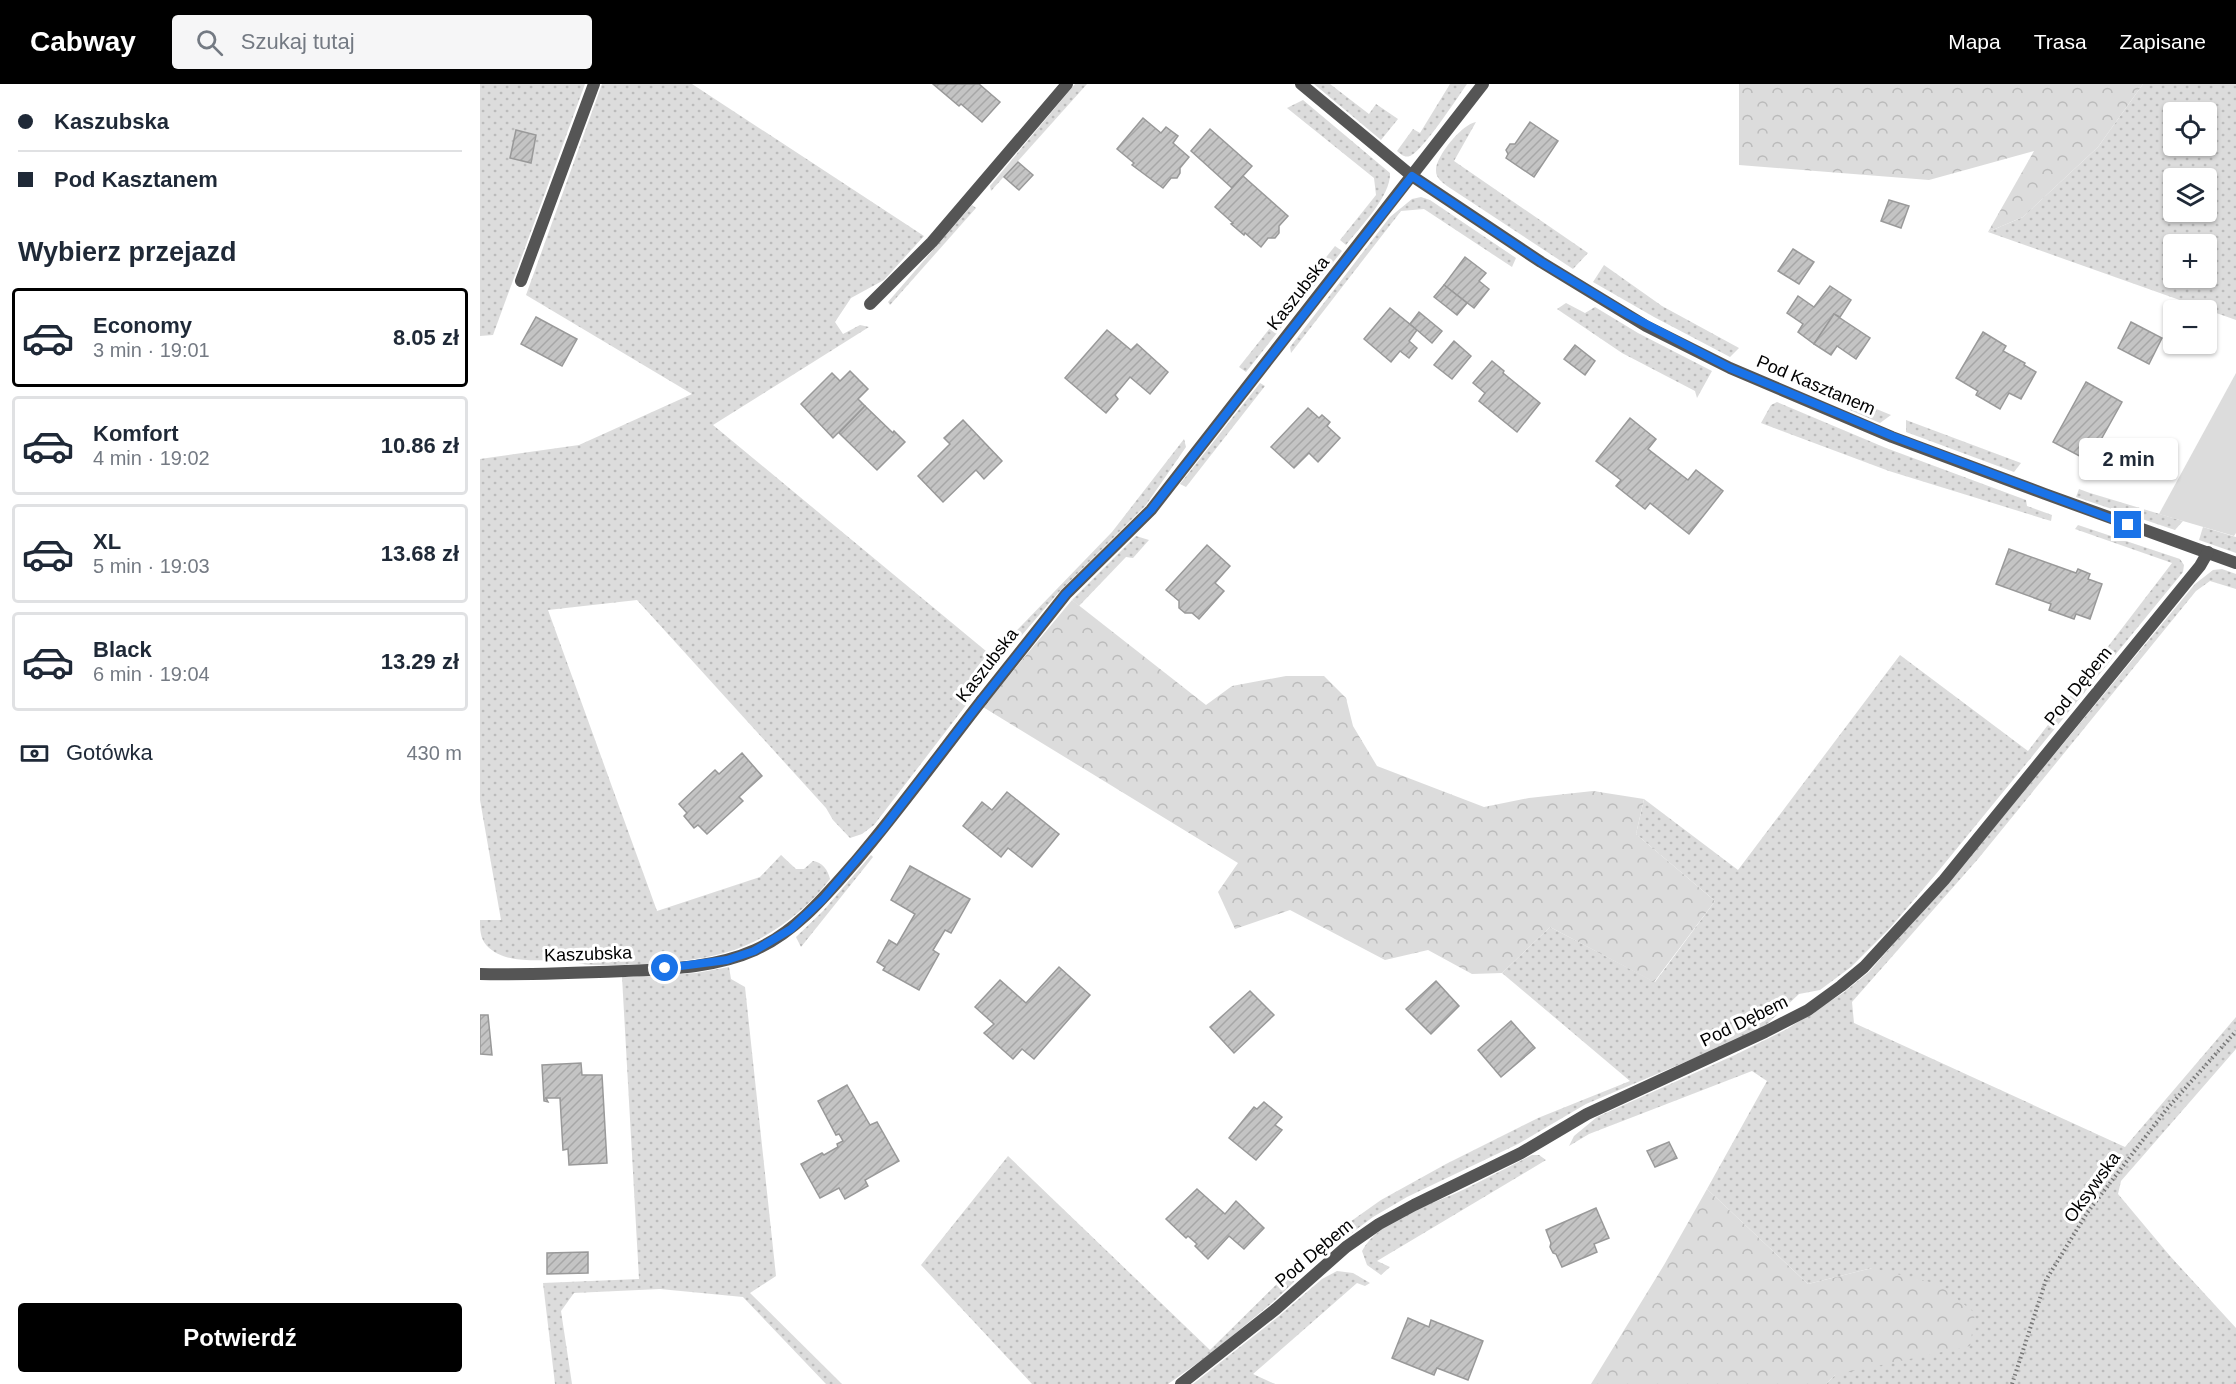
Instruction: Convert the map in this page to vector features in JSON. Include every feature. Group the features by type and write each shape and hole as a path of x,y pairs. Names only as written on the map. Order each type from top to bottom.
{"street":[{"path":"521,281 594,84"},
{"path":"870,304 932,242 1066,84"},
{"name":"Pod Kasztanem","path":"1300,84 1412,176 1541,262 1636,320 1730,368 1892,436 2236,563"},
{"path":"1412,176 1483,84"},
{"name":"Kaszubska","path":"480,974 564,974 698,965 727,960 772,942 791,929 823,899 882,830 1066,594 1151,510 1412,176"},
{"name":"Pod Dębem","path":"1181,1384 1276,1309 1346,1247 1379,1224 1521,1153 1596,1110 1808,1010 1841,986 1864,967 1944,880 2200,566 2208,552"}],"path":[{"name":"Oksywska","path":"2012,1384 2046,1280 2088,1213 2166,1110 2236,1031"}],"green space":[{"path":"480,84 585,84 493,335 480,336"},
{"path":"602,84 692,84 924,236 884,280 851,298 835,322 843,334 860,325 869,327 713,425 992,656 1112,532 1184,439 1186,447 1146,505 1058,593 999,662 874,825 862,834 850,838 833,820 826,808 637,600 548,610 657,911 760,877 781,855 796,869 804,869 813,861 819,863 826,870 830,879 783,925 754,942 724,953 694,959 623,965 589,965 568,961 514,959 495,952 487,946 481,934 480,924 480,920 501,920 480,800 480,459 579,445 692,394 526,295"},
{"path":"1075,84 1087,84 991,191 990,186"},
{"path":"1314,84 1330,84 1369,114 1376,104 1398,119 1381,140"},
{"path":"1450,84 1467,84 1423,145 1410,156 1401,154 1397,151 1413,129 1420,133"},
{"path":"1739,84 2143,84 2098,147 2023,217 1988,232 2034,151 1929,180 1739,165"},
{"path":"2143,84 2236,84 2236,320 2217,313 2217,300 2180,300 1988,232 2023,217 2098,147"},
{"path":"1303,100 1390,173 1386,191 1380,201 1346,245 1340,240 1376,195 1374,178 1287,108"},
{"path":"1476,122 1454,161 1588,253 1573,269 1438,178 1437,165 1450,142 1470,124"},
{"path":"1421,197 1430,200 1516,258 1512,267 1424,209 1401,211 1291,353 1290,347 1390,217 1412,199"},
{"path":"972,205 976,208 890,305 888,302"},
{"path":"1335,246 1342,251 1246,372 1239,367"},
{"path":"1604,265 1662,306 1739,348 1730,357 1593,282"},
{"path":"1566,303 1585,313 1595,307 1638,333 1712,371 1697,398 1695,391 1622,353 1557,309"},
{"path":"2236,373 2236,533 2234,536 2159,514"},
{"path":"1260,383 1265,386 1186,487 1180,484"},
{"path":"1852,399 1891,415 1880,423 1850,410"},
{"path":"1777,402 1886,448 2026,500 2027,506 2052,515 2051,521 1889,471 1761,423 1771,405"},
{"path":"1906,420 2021,463 2014,472 1906,432"},
{"path":"2079,489 2183,521 2175,530 2076,497"},
{"path":"2078,525 2180,559 2184,565 2183,572 1936,874 1890,928 1851,967 1820,990 1799,994 1765,1026 1586,1104 1518,1144 1407,1197 1373,1217 1321,1256 1313,1248 1381,1200 1446,1164 1538,1118 1630,1081 1502,973 1550,927 1655,982 1715,901 1636,834 1644,799 1738,870 1900,655 2028,751 2172,563 2075,529"},
{"path":"2203,527 2236,537 2236,553 2199,540"},
{"path":"1136,536 1149,540 1133,558 1126,557 1079,606 1072,600"},
{"path":"2222,569 2236,574 2236,589 2210,581 2196,591 1978,859 1852,1002 1854,1023 2125,1147 2236,1017 2236,1049 2121,1181 2118,1194 2170,1256 2236,1328 2236,1384 1826,1384 1835,1375 1872,1268 1808,1284 1707,1189 1767,1081 1752,1071 1589,1134 1569,1146 1574,1136 1597,1117 1787,1029 1843,993 1869,972 1973,853 2195,584 2213,570"},
{"path":"1072,600 1206,705 1232,686 1286,676 1324,676 1346,698 1353,726 1377,766 1484,807 1529,798 1593,791 1644,799 1636,834 1715,901 1654,982 1550,927 1502,973 1472,974 1428,950 1385,960 1290,910 1235,929 1218,892 1238,863 983,707"},
{"path":"871,855 873,857 801,947 796,937 823,911"},
{"path":"729,967 731,979 745,987 776,1276 750,1293 842,1384 826,1384 743,1297 660,1289 574,1293 561,1311 572,1384 555,1384 543,1283 639,1279 622,977 696,973"},
{"path":"1532,1155 1539,1155 1546,1160 1377,1261 1390,1267 1381,1275 1367,1265 1362,1251 1370,1240 1394,1221"},
{"path":"1008,1156 1210,1350 1290,1271 1296,1275 1294,1282 1213,1352 1168,1384 1032,1384 921,1265"},
{"path":"1707,1189 1808,1284 1872,1268 1938,1284 1975,1313 1970,1346 1835,1375 1826,1384 1591,1384 1664,1265"},
{"path":"1337,1271 1353,1273 1370,1283 1365,1286 1357,1283 1253,1374 1275,1384 1193,1384 1322,1279"}],"building":[{"path":"933,84 979,84 1000,102 982,122"},
{"path":"1143,118 1161,133 1166,127 1178,136 1173,143 1189,157 1180,168 1177,178 1171,178 1163,188 1132,165 1134,163 1117,149"},
{"path":"1530,122 1558,141 1534,177 1506,158 1508,154 1506,150 1510,144 1515,144"},
{"path":"1210,129 1252,166 1232,188 1191,151"},
{"path":"516,130 536,135 531,163 510,158"},
{"path":"1018,162 1033,175 1019,190 1004,177"},
{"path":"1243,176 1288,216 1279,226 1279,233 1275,238 1268,238 1261,247 1231,224 1233,223 1215,207"},
{"path":"1889,200 1909,206 1901,228 1881,221"},
{"path":"1793,249 1814,262 1799,284 1778,271"},
{"path":"1465,257 1486,273 1479,281 1489,289 1474,308 1444,285"},
{"path":"1444,285 1467,303 1457,315 1434,297"},
{"path":"1830,286 1851,300 1840,317 1834,314 1814,344 1798,332 1803,324 1787,313 1798,296 1814,307"},
{"path":"1390,308 1417,330 1409,341 1417,348 1409,358 1400,351 1391,362 1364,339"},
{"path":"1419,312 1442,331 1432,343 1410,324"},
{"path":"1834,314 1870,338 1856,359 1837,346 1831,355 1814,344"},
{"path":"536,317 577,339 562,366 521,344"},
{"path":"2131,322 2162,338 2149,364 2118,348"},
{"path":"1107,330 1131,350 1137,344 1168,372 1150,394 1130,377 1115,395 1118,399 1106,413 1065,378"},
{"path":"1983,332 2006,346 2003,351 2036,372 2021,399 2009,393 2000,409 1976,395 1978,391 1956,378"},
{"path":"1454,341 1471,356 1452,379 1434,365"},
{"path":"1575,345 1595,361 1585,375 1564,359"},
{"path":"1492,361 1540,403 1517,432 1479,401 1485,393 1473,383"},
{"path":"850,371 868,389 858,399 865,406 833,438 801,404 832,373 840,381"},
{"path":"2086,382 2122,402 2089,461 2053,442"},
{"path":"865,406 905,442 877,470 839,433"},
{"path":"1308,408 1319,418 1322,415 1330,422 1327,426 1340,438 1318,462 1309,453 1294,468 1271,447"},
{"path":"1630,418 1656,439 1648,449 1688,480 1696,470 1723,491 1689,534 1650,503 1645,509 1616,486 1621,480 1596,461"},
{"path":"963,420 1002,461 984,479 976,470 943,502 918,476 950,444 944,438"},
{"path":"1207,545 1230,566 1215,583 1224,591 1199,619 1192,613 1185,613 1179,608 1179,601 1166,590"},
{"path":"2009,549 2076,573 2078,569 2090,574 2088,579 2102,584 2090,619 2076,614 2074,619 2049,610 2051,604 1996,584"},
{"path":"742,753 762,776 739,797 743,801 707,834 698,825 694,828 684,816 687,813 679,804 715,770 719,774"},
{"path":"1007,792 1059,834 1032,867 1008,848 1001,857 963,826 982,802 992,810"},
{"path":"910,866 970,899 951,933 945,930 933,950 939,954 919,990 883,970 885,967 877,962 889,940 897,945 915,914 891,900"},
{"path":"1059,967 1090,995 1034,1059 1022,1049 1013,1059 984,1033 994,1024 975,1007 1000,980 1026,1003"},
{"path":"1436,981 1459,1006 1431,1034 1406,1009"},
{"path":"1250,991 1274,1015 1234,1053 1210,1027"},
{"path":"480,1015 488,1015 492,1055 480,1054"},
{"path":"1511,1021 1535,1048 1501,1077 1478,1050"},
{"path":"581,1063 582,1075 602,1075 607,1163 569,1165 568,1149 563,1150 560,1098 546,1098 548,1102 544,1101 542,1065"},
{"path":"847,1085 870,1125 877,1122 899,1161 865,1180 868,1186 845,1199 839,1188 820,1198 801,1164 822,1153 824,1155 838,1147 837,1144 843,1141 839,1134 836,1135 818,1101"},
{"path":"1264,1102 1282,1117 1275,1125 1282,1130 1256,1160 1229,1138 1254,1107 1257,1109"},
{"path":"1669,1142 1677,1158 1655,1167 1647,1151"},
{"path":"1197,1189 1225,1214 1236,1201 1264,1228 1244,1249 1229,1236 1208,1259 1195,1246 1197,1244 1188,1236 1186,1238 1166,1219"},
{"path":"1596,1208 1609,1238 1594,1244 1597,1252 1562,1267 1550,1247 1551,1243 1546,1230"},
{"path":"588,1252 588,1273 547,1274 547,1253"},
{"path":"1408,1318 1429,1327 1431,1320 1483,1341 1468,1380 1437,1368 1434,1375 1392,1358"}],"route":[{"path":"665,968 727,960 754,951 791,929 823,899 882,830 1066,594 1151,510 1412,176 1541,262 1646,326 1730,368 1892,436 2128,525"}]}
